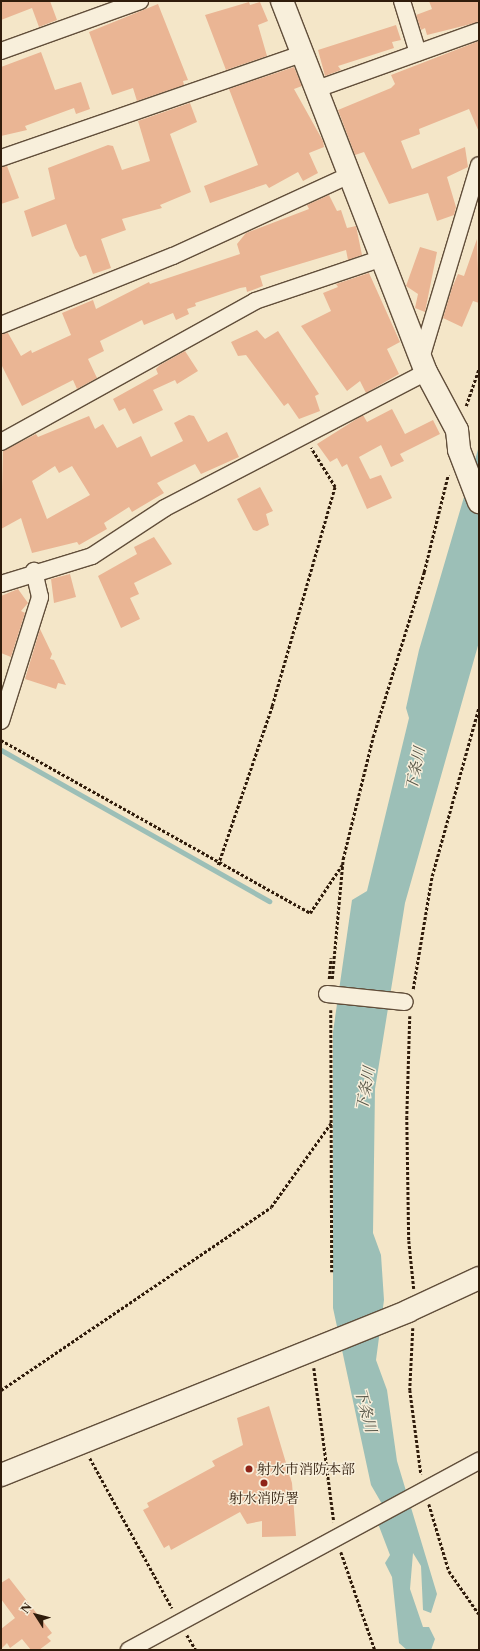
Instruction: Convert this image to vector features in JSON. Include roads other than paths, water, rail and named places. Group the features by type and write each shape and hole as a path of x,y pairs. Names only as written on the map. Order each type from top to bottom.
{"street":[{"path":"1,51 140,1"},
{"path":"282,1 424,364 455,449 479,502"},
{"path":"402,1 418,53"},
{"path":"316,89 479,31"},
{"path":"1,158 302,54"},
{"path":"1,584 34,571 92,556 165,508 304,436 424,364 479,165"},
{"path":"1,325 173,256 350,176"},
{"path":"1,442 255,301 383,258"},
{"path":"1,721 40,597 34,571"},
{"path":"330,993 408,1002"},
{"path":"1,1475 321,1344 413,1309 479,1278"},
{"path":"129,1650 181,1621 341,1538 421,1491 479,1461"}],"water":[{"name":"下条川","path":"479,446 479,642 405,903 375,1089 373,1233 381,1255 384,1300 376,1360 387,1390 397,1461 437,1594 431,1613 423,1610 421,1566 413,1553 410,1589 423,1627 429,1627 435,1639 431,1650 407,1650 399,1643 392,1577 385,1563 390,1555 377,1521 382,1504 371,1485 333,1308 333,1032 352,900 367,891 409,718 406,708 419,650"}],"waterway":[{"path":"1,750 269,901"}],"place":[{"name":"射水市消防本部","path":"249,1469"},
{"name":"射水消防署","path":"264,1483"}]}
